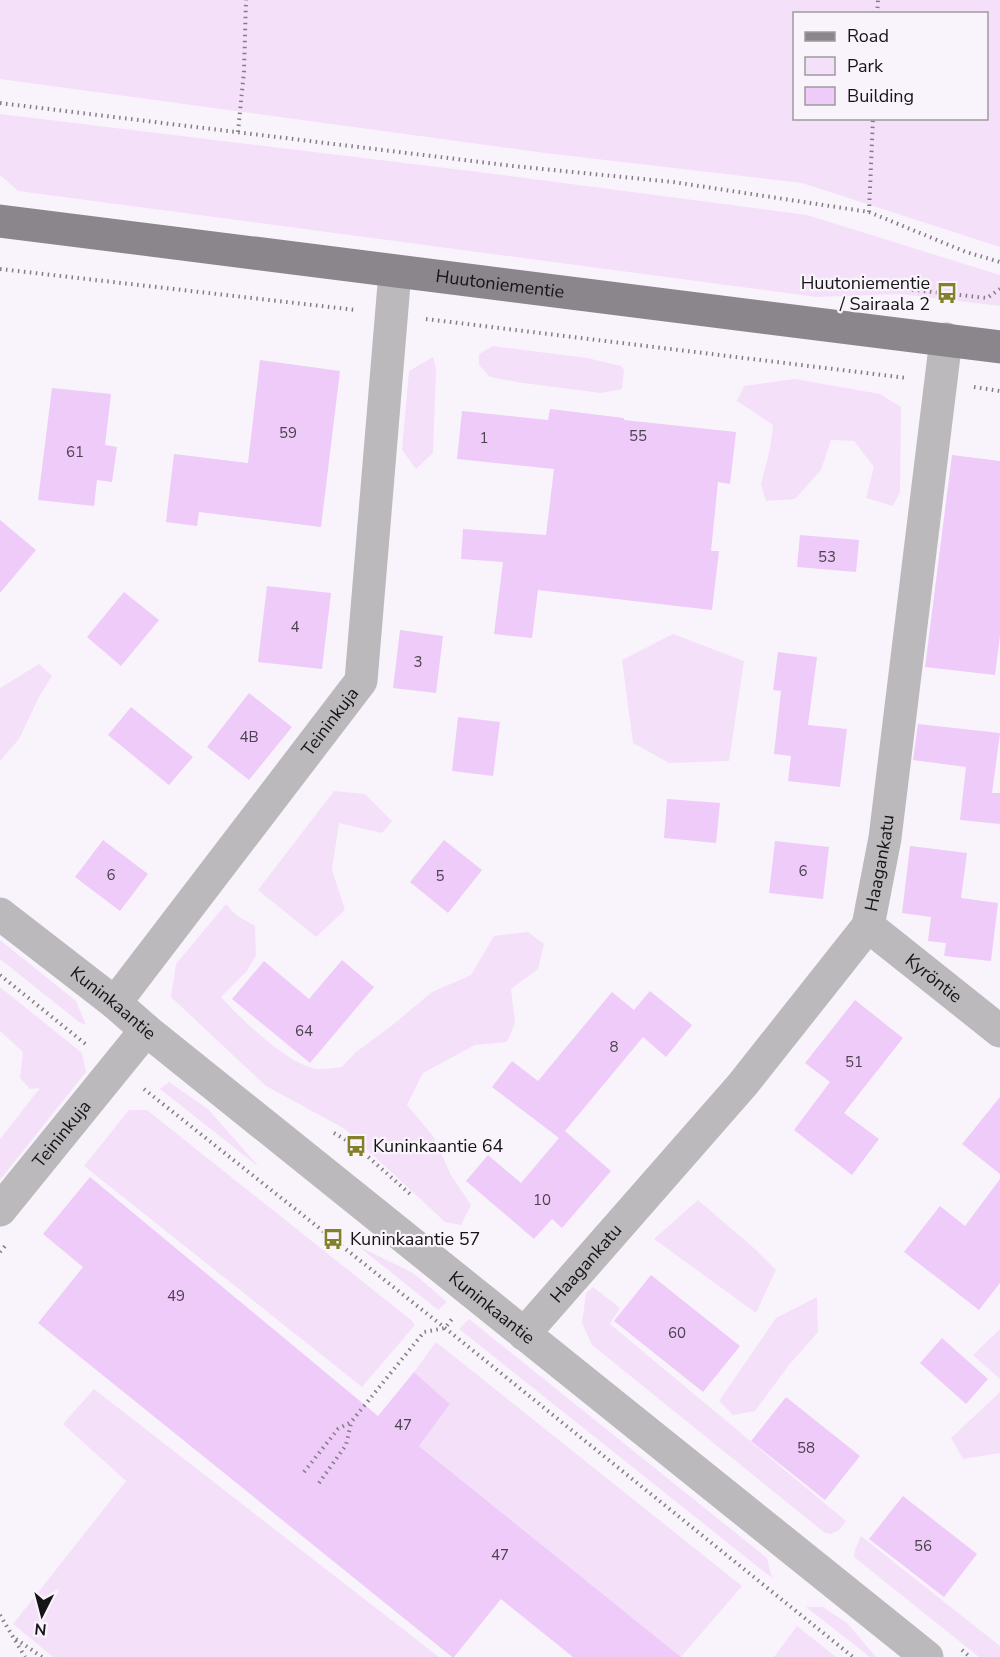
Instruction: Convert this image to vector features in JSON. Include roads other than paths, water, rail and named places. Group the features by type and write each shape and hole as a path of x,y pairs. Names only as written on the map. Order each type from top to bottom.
{"main road":[{"name":"Huutoniementie","path":"0,221 1000,347"}],"street":[{"name":"Teininkuja","path":"115,1003 361,681 395,272"},
{"name":"Haagankatu","path":"524,1334 743,1084 868,926 885,838 946,339"},
{"name":"Kuninkaantie","path":"0,914 115,1003 927,1657"},
{"name":"Kyröntie","path":"868,926 1000,1031"},
{"name":"Teininkuja","path":"0,1210 146,1030"}],"place":[{"name":"Huutoniementie / Sairaala 2","path":"947,293"},
{"name":"Kuninkaantie 64","path":"356,1146"},
{"name":"Kuninkaantie 57","path":"333,1239"}]}
